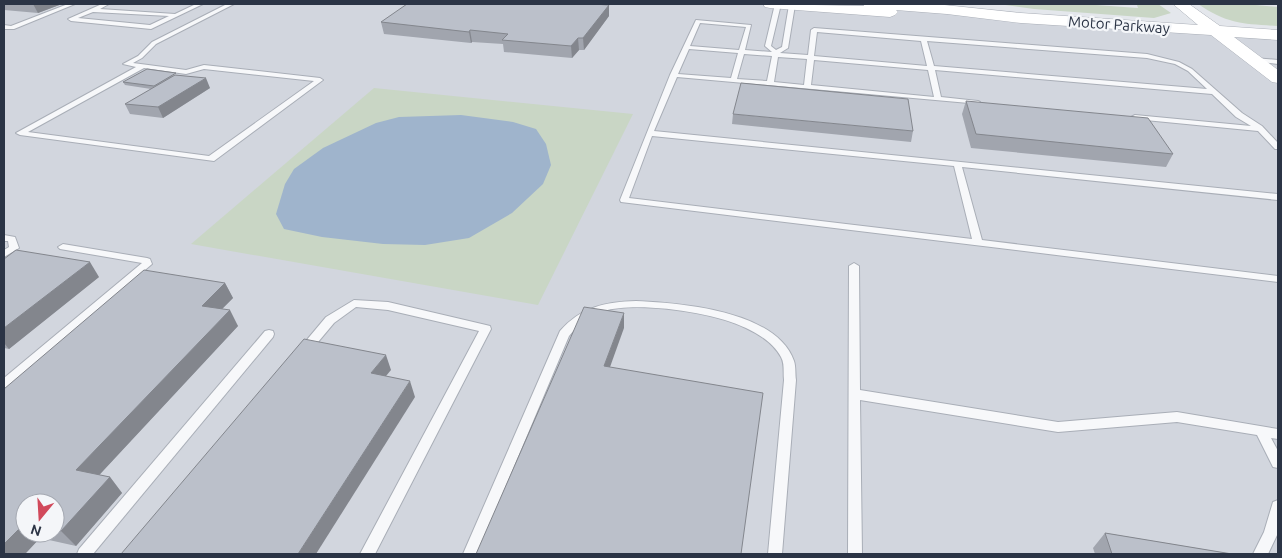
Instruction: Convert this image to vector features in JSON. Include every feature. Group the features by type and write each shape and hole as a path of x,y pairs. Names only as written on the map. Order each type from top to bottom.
{"main road":[{"name":"Motor Parkway","path":"770,4 954,17 1021,18 1216,31 1275,37"},
{"name":"Motor Parkway","path":"872,4 942,6 1021,18"},
{"path":"1180,4 1278,78"}],"lane":[{"path":"4,27 12,28 72,4"},
{"path":"106,4 71,19 151,27 200,4"},
{"path":"143,66 20,133 211,159 320,80 204,67 186,72 143,66 126,64 140,57 154,43 230,4"},
{"path":"776,54 768,46 785,4"},
{"path":"770,84 776,54 785,48 785,4"},
{"path":"92,10 175,15"},
{"path":"733,81 749,26 698,21 649,133 624,200 1278,279"},
{"path":"807,87 814,30 1147,56 1177,63 1190,70 1239,115 1260,129 1278,147"},
{"path":"924,39 938,99"},
{"path":"686,47 1214,92"},
{"path":"1254,60 1278,62"},
{"path":"673,75 987,104"},
{"path":"1123,116 1260,129"},
{"path":"649,133 1278,197"},
{"path":"957,164 978,242"},
{"path":"4,238 12,239 14,248 4,254"},
{"path":"4,384 147,264 147,261 63,247"},
{"path":"854,266 855,554"},
{"path":"299,357 330,320 354,302 388,306 486,329 367,554"},
{"path":"470,554 564,334 574,321 600,308 612,304 640,303 687,310 744,322 764,332 788,360 790,380 775,554"},
{"path":"84,554 269,334"},
{"path":"854,394 1058,427 1177,417 1278,434"},
{"path":"1261,431 1278,462"},
{"path":"1260,554 1271,533 1278,506"}],"shaded area":[{"path":"4,4 861,4 1278,36 1278,554 4,554"}],"green space":[{"path":"998,4 1082,4 1138,8 1134,4 1158,4 1171,13 1154,18 1034,9"},
{"path":"1198,4 1245,4 1278,7 1278,26 1236,22 1218,16"},
{"path":"374,88 633,114 538,305 191,244"}],"water":[{"path":"461,115 513,122 536,129 546,144 551,165 543,184 512,213 469,238 425,245 383,244 322,237 284,229 276,214 285,184 294,169 323,148 376,123 399,117"}],"building":[{"path":"407,4 609,5 583,38 578,38 571,46 502,40 508,34 470,30 469,32 381,22"},
{"path":"147,69 176,73 154,86 123,82"},
{"path":"175,75 206,78 158,107 125,104"},
{"path":"741,83 908,99 913,131 733,114"},
{"path":"966,101 1148,118 1173,154 976,134"},
{"path":"16,250 90,262 4,328 4,259"},
{"path":"144,270 225,283 202,306 230,310 76,470 110,477 65,527 65,493 15,493 15,533 4,544 4,389"},
{"path":"584,307 624,313 604,366 763,393 741,554 476,554"},
{"path":"304,339 386,355 371,373 410,381 298,554 121,554"},
{"path":"1105,533 1232,554 1112,554"}]}
